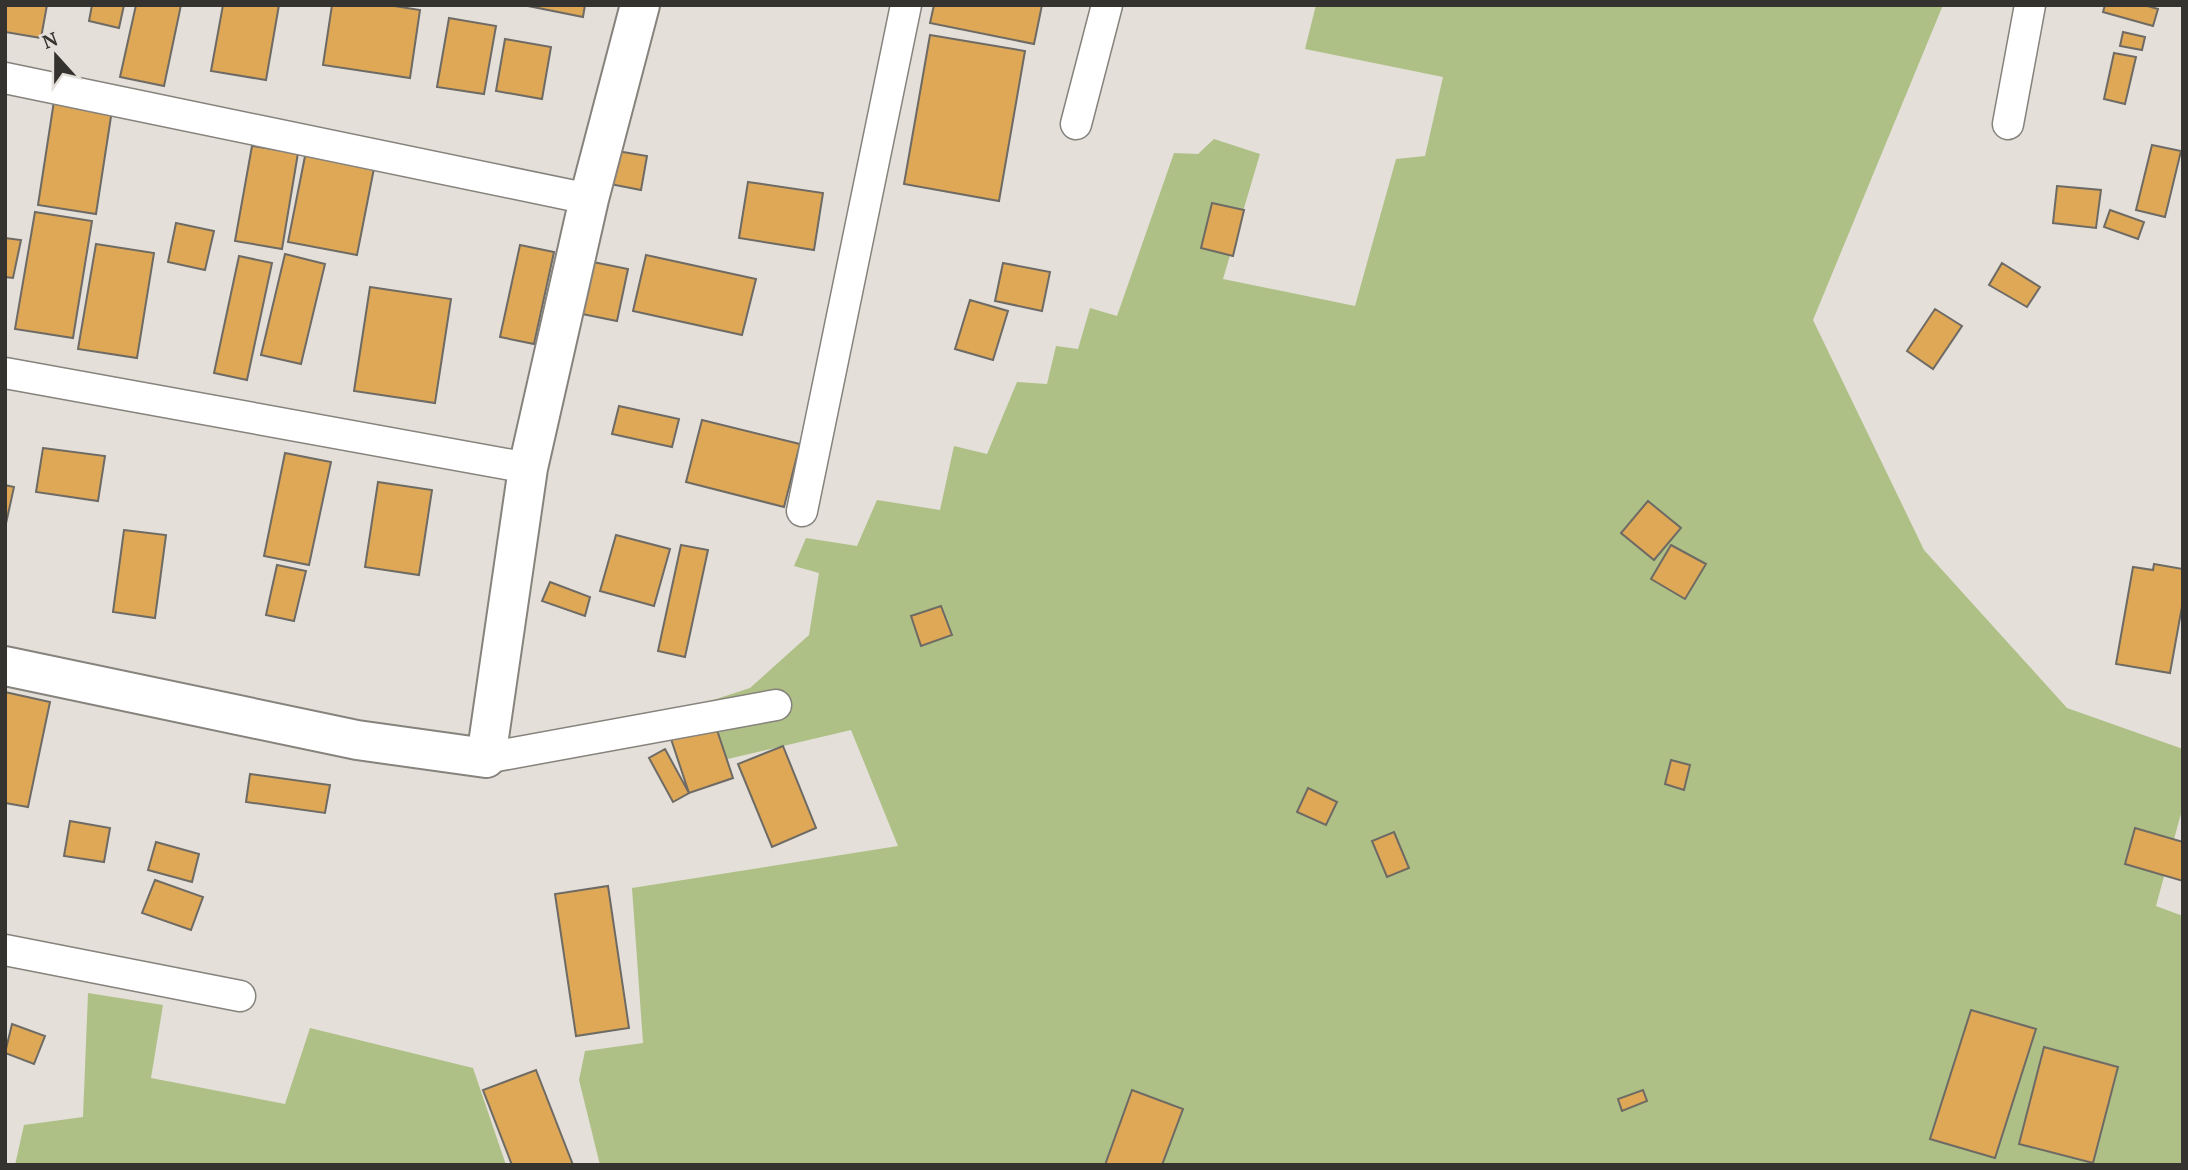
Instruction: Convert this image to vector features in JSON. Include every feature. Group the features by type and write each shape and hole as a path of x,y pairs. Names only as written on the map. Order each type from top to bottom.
{"street":[{"path":"486,758 528,468 589,199 640,5"},
{"path":"802,511 906,5"},
{"path":"1076,124 1107,5"},
{"path":"2008,124 2030,5"},
{"path":"5,78 589,199"},
{"path":"5,373 528,468"},
{"path":"5,666 357,740 486,758 776,705"},
{"path":"5,950 240,996"}],"green space":[{"path":"1316,5 1943,5 1813,320 1924,550 2067,708 2183,749 2183,806 2156,906 2183,916 2183,1165 600,1165 579,1080 585,1051 643,1043 632,888 898,846 851,730 702,765 701,704 750,688 809,635 819,573 794,566 806,538 857,546 877,500 940,510 954,446 987,454 1017,382 1047,384 1056,346 1078,349 1090,308 1117,316 1174,153 1198,154 1214,139 1260,154 1223,279 1355,306 1396,159 1425,156 1443,77 1305,49"},
{"path":"88,993 163,1005 151,1078 285,1104 310,1028 473,1068 506,1165 15,1165 24,1125 83,1117"}],"building":[{"path":"5,5 47,5 41,38 5,32"},
{"path":"92,5 124,5 119,28 89,21"},
{"path":"136,5 181,5 164,86 120,77"},
{"path":"223,5 279,5 266,80 211,71"},
{"path":"332,5 388,5 420,10 410,78 323,65"},
{"path":"523,5 585,5 583,17"},
{"path":"934,5 1042,5 1034,44 930,23"},
{"path":"2105,5 2144,5 2158,9 2153,26 2103,12"},
{"path":"449,18 496,26 484,94 437,87"},
{"path":"2123,32 2145,37 2142,50 2120,46"},
{"path":"930,35 1025,51 999,201 904,184"},
{"path":"505,39 551,47 542,99 496,91"},
{"path":"2114,53 2136,57 2125,104 2104,99"},
{"path":"54,101 112,110 96,214 38,205"},
{"path":"2152,145 2181,151 2165,217 2136,210"},
{"path":"252,146 298,153 282,249 235,241"},
{"path":"307,146 376,158 357,255 288,242"},
{"path":"617,151 647,156 641,190 610,184"},
{"path":"748,182 823,193 814,250 739,238"},
{"path":"2057,186 2101,190 2096,228 2053,223"},
{"path":"1212,203 1244,210 1233,256 1201,248"},
{"path":"2110,210 2144,222 2138,239 2104,227"},
{"path":"35,212 92,221 73,338 15,329"},
{"path":"176,223 214,231 205,270 168,262"},
{"path":"5,238 21,240 13,278 5,277"},
{"path":"96,244 154,253 137,358 78,349"},
{"path":"520,245 554,252 534,344 500,337"},
{"path":"285,254 325,264 301,364 261,355"},
{"path":"646,255 756,279 742,335 633,311"},
{"path":"239,256 272,263 247,380 214,373"},
{"path":"593,262 628,269 617,321 582,314"},
{"path":"1003,263 1050,272 1042,311 995,301"},
{"path":"2002,263 2040,287 2027,307 1989,285"},
{"path":"370,287 451,299 435,403 354,391"},
{"path":"970,300 1008,311 993,360 955,349"},
{"path":"1935,309 1962,326 1933,369 1907,351"},
{"path":"619,406 679,419 672,447 612,434"},
{"path":"702,420 800,444 784,507 686,482"},
{"path":"43,448 105,456 98,501 36,492"},
{"path":"285,453 331,462 309,565 264,556"},
{"path":"378,482 432,490 419,575 365,567"},
{"path":"5,485 14,487 5,528"},
{"path":"1648,501 1681,528 1654,560 1621,533"},
{"path":"124,530 166,535 155,618 113,612"},
{"path":"616,535 670,549 654,606 600,591"},
{"path":"681,545 708,550 685,657 658,651"},
{"path":"1671,545 1706,564 1685,599 1651,579"},
{"path":"2154,564 2183,569 2183,601 2170,673 2116,664 2133,567 2153,570"},
{"path":"277,565 306,571 294,621 266,615"},
{"path":"550,582 590,597 585,616 542,601"},
{"path":"941,606 952,635 921,646 911,616"},
{"path":"5,692 50,702 28,807 5,803"},
{"path":"715,724 733,778 689,793 671,739"},
{"path":"783,746 816,828 772,847 738,764"},
{"path":"665,749 689,793 673,802 649,758"},
{"path":"1671,760 1690,765 1684,790 1665,784"},
{"path":"250,774 330,785 325,813 246,802"},
{"path":"1308,788 1337,802 1326,825 1297,812"},
{"path":"70,821 110,828 104,862 64,856"},
{"path":"2135,828 2183,842 2183,881 2125,864"},
{"path":"1394,832 1409,868 1387,877 1372,841"},
{"path":"156,842 199,854 192,882 148,870"},
{"path":"155,880 203,897 191,930 142,913"},
{"path":"608,886 629,1028 576,1036 555,894"},
{"path":"1971,1010 2036,1029 1995,1158 1930,1139"},
{"path":"12,1024 45,1036 34,1064 5,1053"},
{"path":"2044,1047 2118,1067 2093,1163 2019,1144"},
{"path":"536,1070 573,1165 512,1165 483,1090"},
{"path":"1132,1090 1183,1109 1162,1165 1105,1165"},
{"path":"1643,1090 1647,1101 1622,1111 1618,1099"}]}
